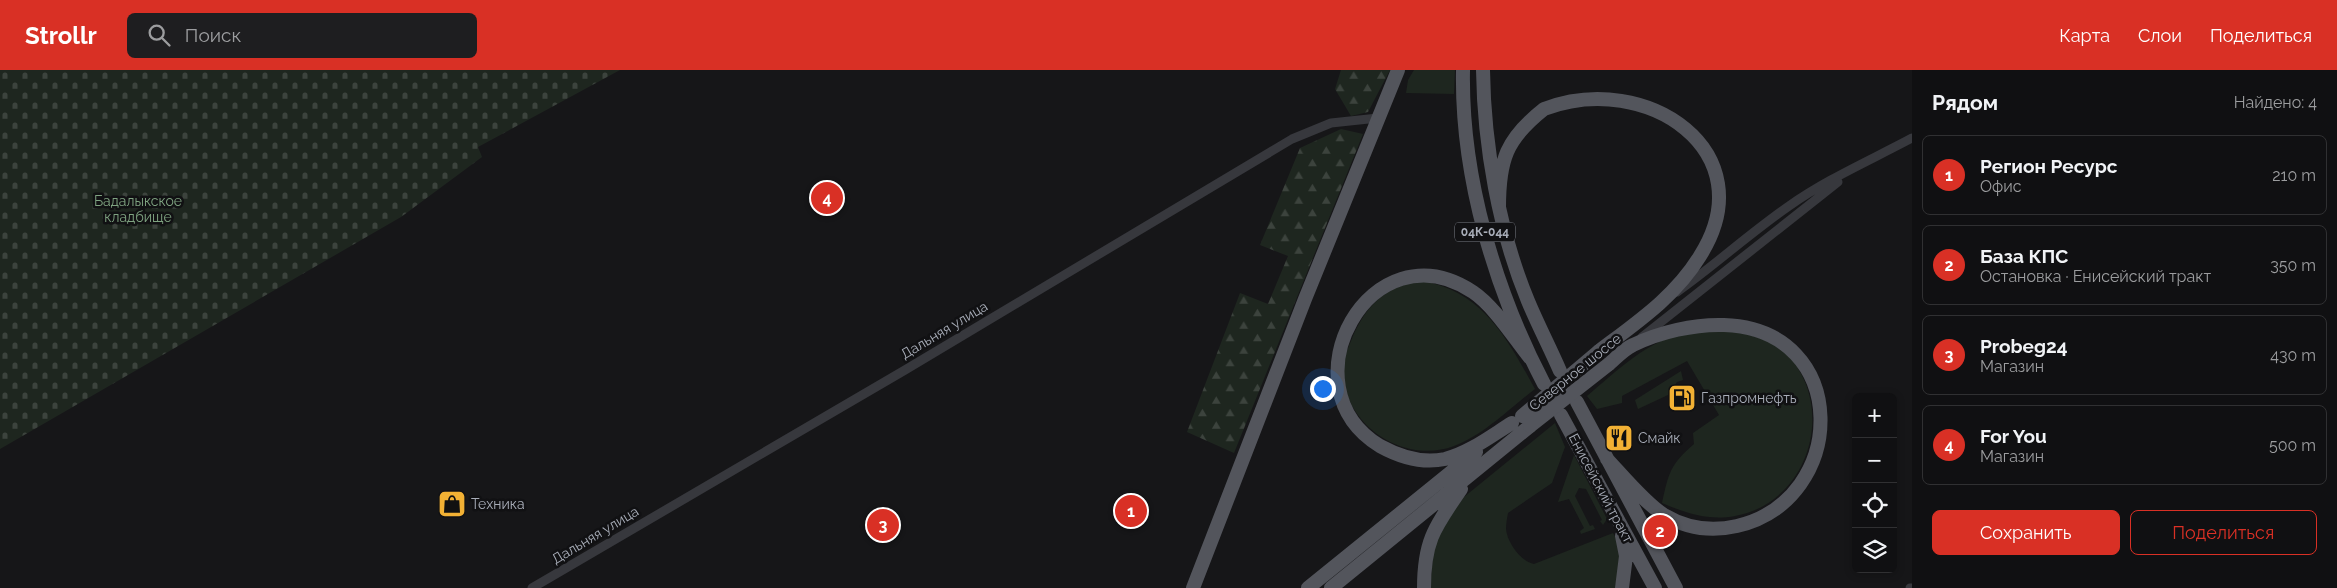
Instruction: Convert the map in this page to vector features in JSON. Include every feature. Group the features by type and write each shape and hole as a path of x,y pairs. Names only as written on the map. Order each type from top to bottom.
{"main road":[{"path":"1193,588 1398,70"},
{"name":"04К-044","path":"1463,70 1463,108 1470,161 1490,251 1510,310 1530,358 1544,384"},
{"name":"04К-044","path":"1483,70 1491,167 1499,207 1528,300 1560,371"},
{"path":"1499,207 1499,176 1503,161 1522,130 1549,105 1586,85"},
{"path":"1663,302 1701,256 1717,214 1718,174 1712,152 1703,134 1683,111"},
{"path":"1521,422 1460,454 1444,459 1413,460 1391,452 1369,437 1350,415 1341,396 1337,380 1337,359 1344,338 1361,306 1377,290 1395,280 1415,276 1446,280 1474,293 1530,358"},
{"name":"Северное шоссе","path":"1308,588 1521,422 1599,351 1663,302"},
{"path":"1607,459 1662,514 1683,524 1705,529 1724,528 1766,516 1784,503 1800,485 1810,466 1818,443 1821,422 1818,394 1812,374 1801,359 1767,334 1749,328 1712,325 1663,334 1631,346"},
{"name":"Северное шоссе","path":"1331,588 1474,472 1521,422 1609,364 1631,346"},
{"name":"Енисейский тракт","path":"1577,402 1676,588"},
{"name":"Енисейский тракт","path":"1561,415 1655,588"},
{"path":"1424,588 1424,566 1428,544 1436,523 1474,472"},
{"path":"1620,526 1626,556 1622,588"}],"street":[{"name":"Дальняя улица","path":"532,588 905,370 1292,139 1331,123 1378,118"},
{"name":"Северное шоссе","path":"1663,302 1719,262 1788,206 1818,187 1852,171 1912,138"},
{"name":"Северное шоссе","path":"1631,346 1852,171"}],"green space":[{"name":"Бадалыкское кладбище","path":"0,70 620,70 478,147 482,157 401,217 0,449"},
{"path":"1341,70 1390,70 1368,112 1351,116 1335,89"},
{"path":"1414,70 1455,70 1454,94 1406,93 1408,80"},
{"path":"1341,129 1363,134 1234,453 1187,432 1240,293 1268,304 1288,256 1260,245 1300,148"},
{"path":"1422,281 1462,295 1491,320 1515,353 1535,389 1476,435 1454,446 1435,450 1416,450 1397,445 1380,436 1365,423 1353,408 1346,390 1343,370 1344,359 1350,344 1370,308 1387,293"},
{"path":"1731,330 1767,341 1786,353 1802,375 1810,399 1812,425 1808,450 1797,473 1782,493 1761,507 1735,516 1706,517 1662,503 1675,464 1694,444 1693,433 1719,415 1687,361 1622,396 1622,403 1597,409 1587,396 1634,357 1673,336 1693,332"},
{"path":"1681,371 1683,380 1677,382 1668,395 1638,409 1635,400"},
{"path":"1555,423 1565,447 1552,483 1508,513 1506,527 1509,540 1524,560 1534,564 1613,533 1620,553 1615,588 1430,588 1435,536 1464,497"},
{"path":"1574,455 1607,519 1603,525 1586,489 1579,488 1575,496 1590,526 1593,525 1595,529 1581,534 1580,531 1584,528 1569,499 1558,502"}],"place":[{"name":"For You","path":"827,198"},
{"name":"Газпромнефть","path":"1682,398"},
{"name":"Смайк","path":"1619,438"},
{"name":"Техника","path":"452,504"},
{"name":"Регион Ресурс","path":"1131,511"},
{"name":"Probeg24","path":"883,525"},
{"name":"База КПС","path":"1660,531"}]}
